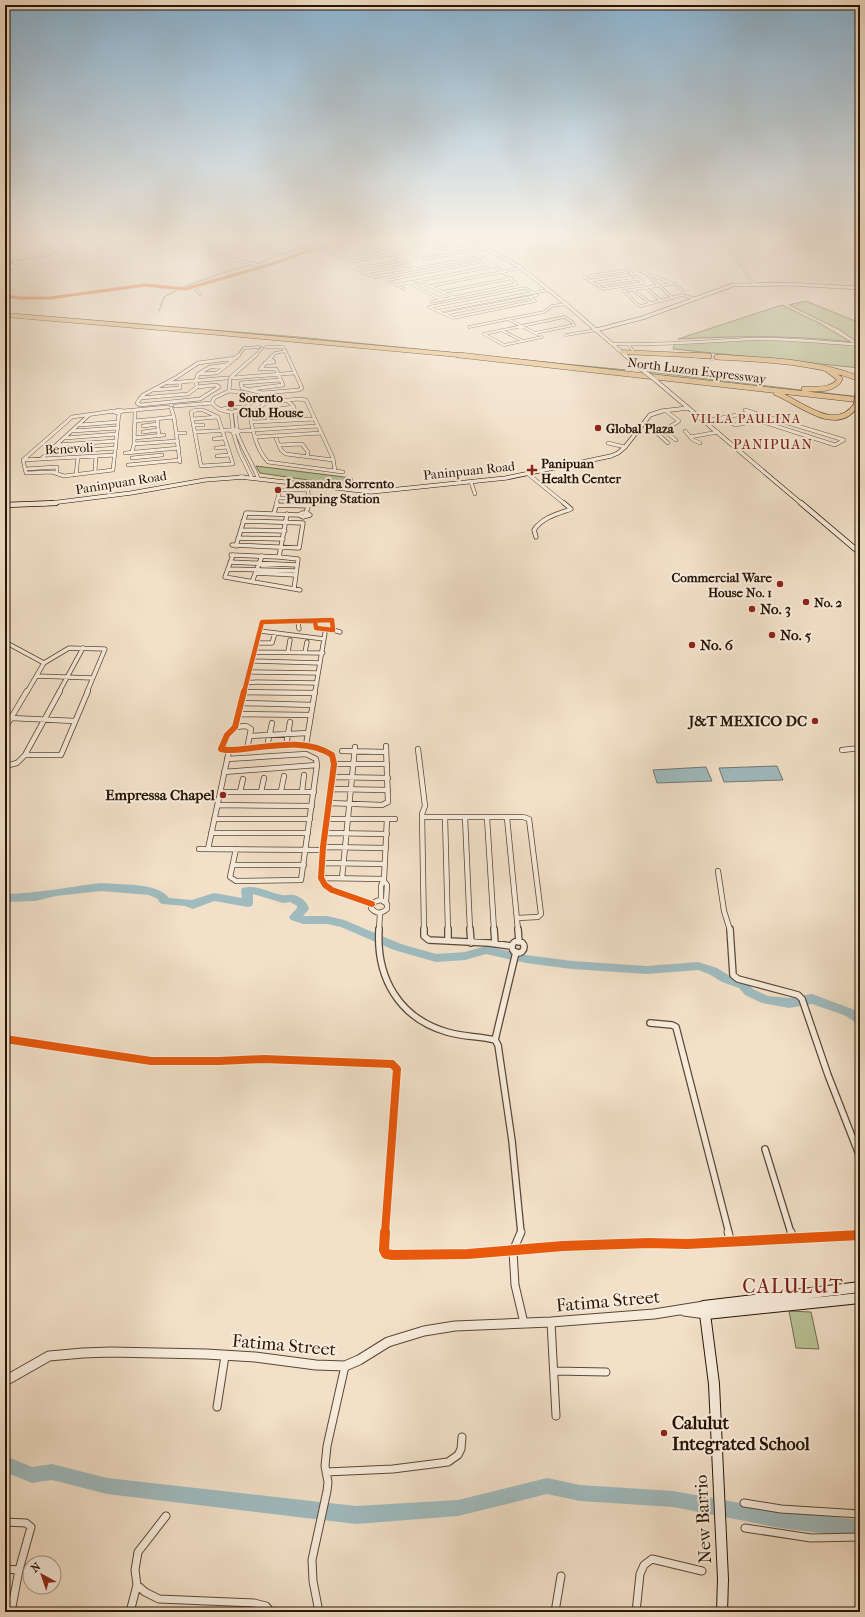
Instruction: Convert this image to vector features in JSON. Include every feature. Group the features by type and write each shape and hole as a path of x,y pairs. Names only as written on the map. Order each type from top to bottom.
{"highway":[{"name":"North Luzon Expressway","path":"34,314 381,344 860,396"},
{"name":"North Luzon Expressway","path":"5,315 341,344 860,400"},
{"path":"624,352 633,351 709,357"},
{"path":"624,352 640,352"},
{"path":"631,356 640,352"},
{"path":"823,367 717,358 812,365 837,369 858,385"},
{"path":"788,388 829,388 838,383 840,379 834,373 817,367 801,365"},
{"path":"812,365 845,374 858,385"},
{"path":"740,386 780,395 807,410 822,416 839,416 850,413 856,404 858,385"},
{"path":"807,410 803,404 809,398 846,398"}],"main road":[{"path":"579,314 624,352 654,380 705,421 860,553"},
{"path":"596,330 651,314"},
{"path":"624,352 631,356 640,368"},
{"name":"Paninpuan Road","path":"5,505 50,504 131,493 205,480 240,477 258,477 351,491 371,492 471,482 528,474 605,458 618,453 625,447 648,417 666,411 688,408"},
{"path":"705,1310 860,1287"},
{"path":"705,1310 860,1298"},
{"name":"New Barrio","path":"705,1310 714,1384 723,1579 722,1612"}],"street":[{"path":"445,314 454,318 471,314"},
{"path":"469,327 531,314"},
{"path":"508,319 521,326 534,333 542,337 504,345 484,334 501,330 521,326 565,317 571,321 574,326 559,330 550,329 534,333"},
{"path":"501,330 524,341"},
{"path":"566,335 596,330"},
{"path":"614,344 629,345 754,339 808,340 860,345"},
{"path":"629,345 633,351"},
{"path":"228,391 230,378 259,353 262,346"},
{"path":"198,374 216,373 242,353 244,348 282,346 286,351 294,373 302,387 301,390 262,393 242,388 228,391 216,396 212,400 212,403"},
{"path":"249,389 282,385 275,368 260,369 275,353 286,351"},
{"path":"140,398 188,394 197,387 216,385 219,387 200,399 138,404 140,398 143,395 199,362 236,358"},
{"path":"265,363 274,362 270,358"},
{"path":"197,387 196,381 198,374 210,366 226,365"},
{"path":"166,382 294,373"},
{"path":"242,388 241,383 281,380"},
{"path":"151,390 179,389 180,382"},
{"path":"212,403 215,408 219,410 231,412 246,408 252,402 252,398 245,393 235,390 230,384"},
{"path":"335,471 333,460 306,400 265,403 260,409 250,415 262,456 268,462 335,471 343,472"},
{"path":"272,414 294,414 294,408 288,401"},
{"path":"119,413 113,470 64,476 57,472 27,473 23,460 72,417 120,410 123,411 212,403"},
{"path":"135,412 134,444 130,465 163,461 180,461 174,417 170,407"},
{"path":"219,410 230,407"},
{"path":"235,407 246,408"},
{"path":"268,421 268,417 278,410 294,408"},
{"path":"198,410 203,410 218,417 233,464 201,466 193,419 191,412 198,410"},
{"path":"745,410 844,440 839,444 835,444 760,421"},
{"path":"114,411 119,413 123,411"},
{"path":"236,411 235,431 243,450 258,477"},
{"path":"666,411 679,421 658,435 668,442"},
{"path":"231,412 244,460 252,477"},
{"path":"705,421 754,413"},
{"path":"41,459 80,425 90,414"},
{"path":"135,421 174,417"},
{"path":"193,419 218,417"},
{"path":"724,418 735,425 772,418"},
{"path":"157,419 159,436"},
{"path":"252,422 315,419"},
{"path":"80,425 118,422"},
{"path":"143,426 158,424"},
{"path":"193,426 203,425"},
{"path":"195,432 318,426"},
{"path":"72,431 118,428"},
{"path":"143,432 158,430"},
{"path":"664,431 676,440"},
{"path":"685,431 694,441 700,444"},
{"path":"690,437 718,432"},
{"path":"176,433 185,433"},
{"path":"256,437 321,433"},
{"path":"65,438 117,434"},
{"path":"134,438 164,435"},
{"path":"275,436 279,445 286,454 333,460"},
{"path":"214,439 224,438"},
{"path":"57,445 116,441"},
{"path":"134,444 178,441"},
{"path":"608,443 625,447"},
{"path":"279,445 302,444 308,452 307,457"},
{"path":"216,448 227,447"},
{"path":"48,453 116,448"},
{"path":"132,455 179,448"},
{"path":"125,453 132,455 162,454 163,461"},
{"name":"Benevoli","path":"23,460 115,455"},
{"path":"217,456 230,455"},
{"path":"94,472 96,456"},
{"path":"76,475 78,457"},
{"path":"244,460 249,460"},
{"path":"25,469 57,466 57,472"},
{"path":"250,471 255,470"},
{"path":"528,474 571,509 552,515 540,523 534,530 536,537"},
{"path":"471,482 475,494"},
{"path":"243,521 304,524 299,547 281,548 234,546 241,530 243,521 246,513 274,513 300,515 303,517 308,516 309,514 306,513 309,506 308,490 310,484"},
{"path":"274,513 282,490 308,490"},
{"path":"278,498 309,498"},
{"path":"277,505 309,506"},
{"path":"279,557 287,514"},
{"path":"241,530 285,531"},
{"path":"238,538 283,539"},
{"path":"225,577 232,555 298,558 294,589"},
{"path":"252,582 262,556"},
{"path":"230,562 297,564"},
{"path":"228,569 256,572 296,573"},
{"path":"221,576 300,590"},
{"path":"333,630 332,619 281,624 262,620 253,661 235,727 227,735 221,747 224,750 229,751 306,745 321,747 332,754 334,764 323,849 321,878 325,885 332,890 372,904"},
{"path":"315,621 316,628 340,632"},
{"path":"298,622 299,629"},
{"path":"260,631 324,639"},
{"path":"257,643 272,643 275,633"},
{"path":"306,745 318,673 323,653 325,633"},
{"path":"288,652 290,640"},
{"path":"5,642 44,663"},
{"path":"305,652 307,642"},
{"path":"5,728 44,663 69,648 103,649 105,651 60,756 26,755"},
{"path":"5,766 12,765 23,760 66,677 83,648"},
{"path":"255,652 323,653"},
{"path":"253,661 320,663"},
{"path":"249,672 318,673"},
{"path":"37,676 94,678"},
{"path":"247,682 317,683"},
{"path":"244,692 315,693"},
{"path":"241,703 313,705"},
{"path":"238,714 311,715"},
{"path":"11,718 75,721"},
{"path":"286,746 290,722"},
{"path":"267,747 268,735 272,723"},
{"path":"235,727 249,727 251,729 248,749"},
{"path":"250,736 308,733"},
{"path":"329,803 386,804 388,802 386,746"},
{"path":"842,750 860,748"},
{"path":"342,751 354,749 386,752"},
{"path":"342,878 346,819 351,790 354,749"},
{"path":"418,749 425,806 423,817 424,936 429,940 511,946 513,943 519,942"},
{"path":"208,849 221,792 226,759 229,751"},
{"path":"226,759 306,754 316,759 317,765 302,878 298,881 236,881 230,877 236,850"},
{"path":"334,764 387,764"},
{"path":"224,772 317,765"},
{"path":"302,792 304,775"},
{"path":"281,791 284,776"},
{"path":"332,777 388,778"},
{"path":"261,792 264,778"},
{"path":"240,792 243,779"},
{"path":"331,789 388,790"},
{"path":"221,792 314,792"},
{"path":"218,805 312,806"},
{"path":"423,817 523,817 530,821 540,916 534,918 517,918"},
{"path":"445,817 448,941"},
{"path":"465,817 471,943"},
{"path":"487,818 495,944"},
{"path":"507,818 519,942 523,944 524,949 521,952 516,953"},
{"path":"214,819 310,819"},
{"path":"327,819 395,819"},
{"path":"383,901 387,885 384,880 387,819"},
{"path":"211,833 308,833"},
{"path":"326,833 386,834"},
{"path":"199,849 305,850 386,848"},
{"path":"322,863 385,864"},
{"path":"233,865 304,866"},
{"path":"718,871 724,911 730,930 735,978 798,995 803,1002 828,1075 860,1158"},
{"path":"321,878 384,880"},
{"path":"372,904 375,901 383,901 388,905 387,909 380,913"},
{"path":"372,904 373,910 380,913"},
{"path":"380,913 379,945 386,983 393,994 419,1020 447,1033 495,1040"},
{"path":"511,946 512,950 516,953"},
{"path":"516,953 495,1040 498,1045 512,1140 521,1233 513,1251 515,1285 524,1323"},
{"path":"650,1023 672,1024 676,1027 731,1242"},
{"path":"5,1039 151,1062 264,1059 392,1064 397,1069 384,1250 386,1254 434,1255 513,1251 563,1246 649,1242 687,1244 860,1235"},
{"path":"765,1149 793,1239"},
{"name":"Fatima Street","path":"5,1381 44,1358 55,1354 111,1352 255,1357 316,1365 344,1366 359,1360 388,1342 424,1331 455,1326 551,1322 678,1310 705,1310"},
{"path":"551,1322 555,1371 556,1416"},
{"path":"217,1407 225,1356"},
{"path":"319,1612 313,1581 312,1560 321,1525 328,1482 325,1466 327,1446 344,1366"},
{"path":"555,1371 606,1372"},
{"path":"326,1472 393,1469 448,1462 456,1459 460,1453 462,1437"},
{"path":"744,1503 781,1509 860,1514"},
{"path":"130,1612 137,1584 135,1570 138,1552 166,1516"},
{"path":"5,1522 30,1524 31,1527 19,1570 11,1612"},
{"path":"745,1528 811,1538 860,1537"},
{"path":"636,1612 640,1574 644,1565 652,1559 702,1571"},
{"path":"5,1569 19,1570"},
{"path":"555,1612 561,1576"},
{"path":"137,1584 145,1592 159,1599 263,1604 271,1612"}],"green space":[{"path":"10,314 298,337 625,370"},
{"path":"753,314 801,314 851,342 808,338 765,337 678,339"},
{"path":"808,314 839,314 860,323 860,344 840,330"},
{"path":"733,339 788,339 860,346 860,368 673,349 675,343"},
{"path":"649,372 860,397 860,399 652,375"},
{"path":"256,466 352,478 355,487 260,473"},
{"path":"789,1311 811,1312 819,1349 796,1348"}],"water":[{"path":"777,766 783,780 724,782 719,768"},
{"path":"706,767 712,781 657,783 653,770"}],"waterway":[{"path":"5,898 35,897 56,892 101,887 151,891 163,897 164,900 171,902 185,902 193,905 201,900 214,897 248,903 246,891 253,890 283,899 292,898 302,904 303,909 295,917 303,920 327,920 344,924 398,947 436,958 465,956 486,950 526,959 572,965 647,970 698,966 713,971 726,979 743,985 749,992 766,1000 789,1003 812,999 848,1012 860,1020"},
{"path":"8,1465 32,1475 52,1472 107,1486 356,1515 458,1508 547,1486 580,1493 673,1499 780,1519 860,1529"}],"tunnel":[{"path":"709,358 717,359"}],"cycle path":[{"path":"315,621 316,628 333,630 332,620 262,622 235,727 227,735 221,749 229,751 268,746 298,745 312,746 324,750 332,755 334,764 323,847 321,878 325,885 332,890 372,904"},
{"path":"5,1039 151,1061 219,1061 264,1059 392,1064 397,1069 384,1250 386,1254 468,1254 563,1246 649,1243 687,1244 860,1235"}],"place":[{"name":"Sorento Club House","path":"231,404"},
{"name":"Global Plaza","path":"598,428"},
{"name":"Panipuan Health Center","path":"532,470"},
{"name":"Lessandra Sorrento Pumping Station","path":"278,490"},
{"name":"Commercial Ware House No. 1","path":"780,584"},
{"name":"No. 2","path":"806,602"},
{"name":"No. 3","path":"752,609"},
{"name":"No. 5","path":"772,635"},
{"name":"No. 6","path":"692,645"},
{"name":"J&T MEXICO DC","path":"815,721"},
{"name":"Empressa Chapel","path":"223,795"},
{"name":"Calulut Integrated School","path":"664,1433"}],"district":[{"name":"VILLA PAULINA","path":"746,418"},
{"name":"PANIPUAN","path":"773,444"},
{"name":"CALULUT","path":"793,1286"}]}
